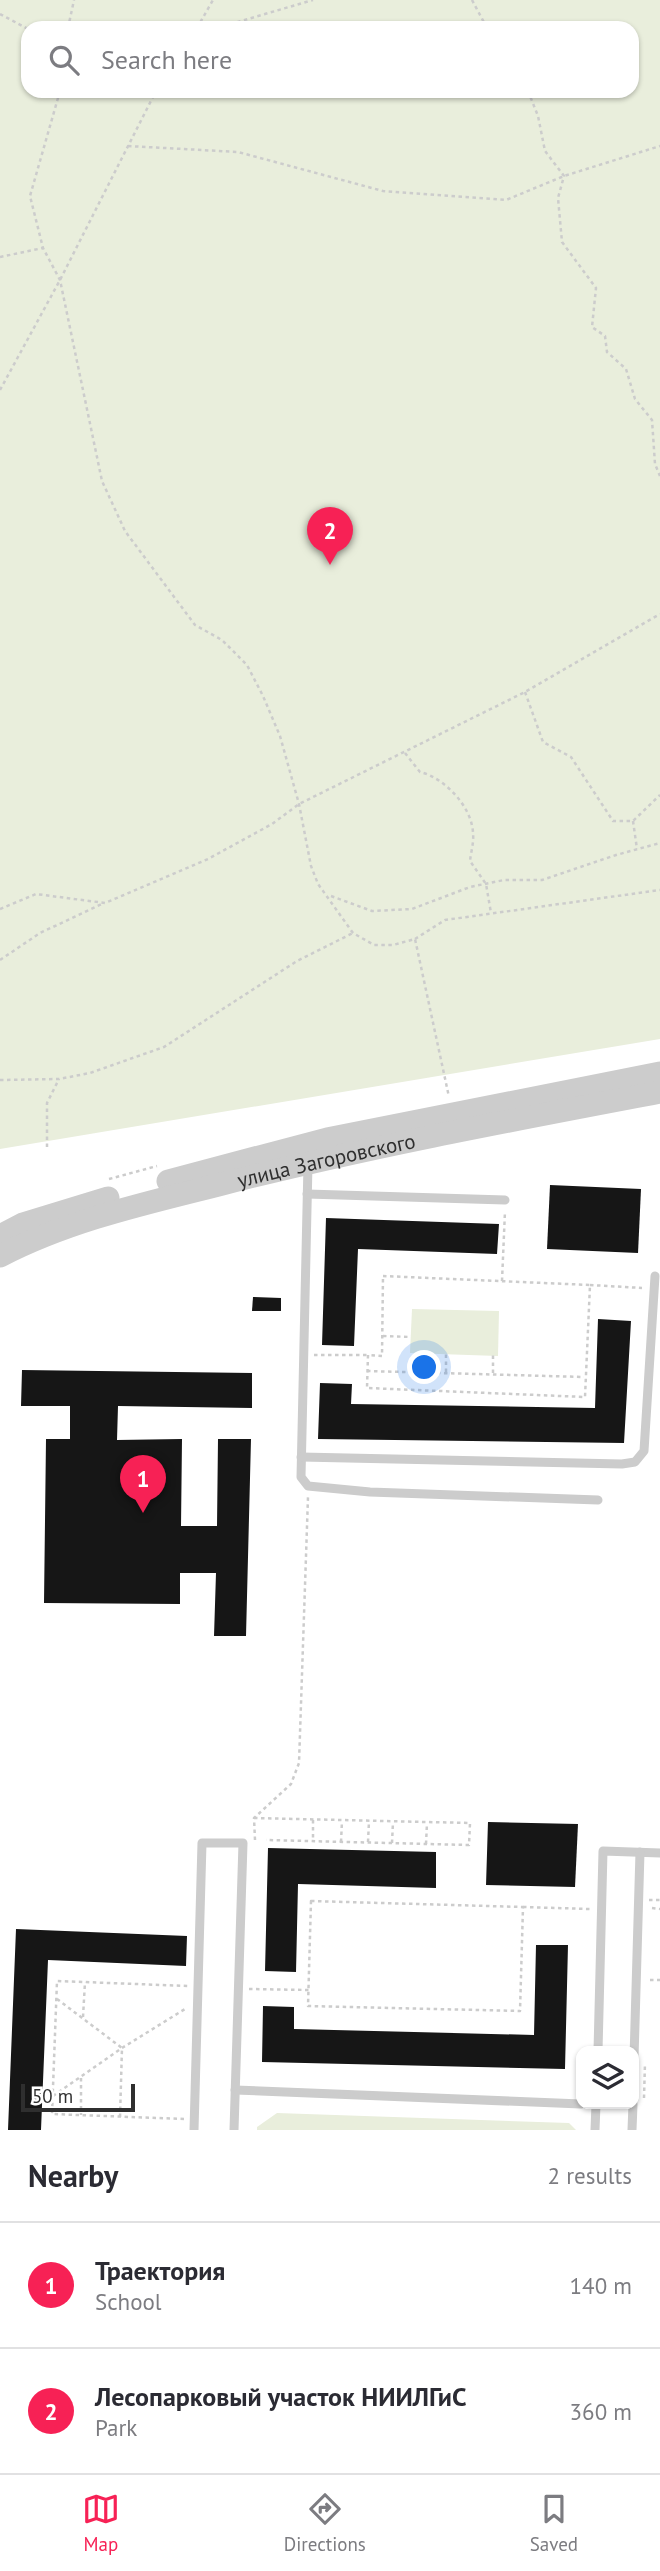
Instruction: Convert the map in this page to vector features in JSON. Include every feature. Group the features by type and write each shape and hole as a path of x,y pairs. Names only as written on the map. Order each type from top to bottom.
{"street":[{"name":"улица Загоровского","path":"0,1236 23,1224 122,1193 327,1139 660,1073"},
{"name":"улица Загоровского","path":"0,1256 30,1240 125,1208 307,1162 660,1092"}],"lane":[{"path":"307,1162 301,1477 308,1486 370,1492 598,1500"},
{"path":"307,1194 505,1200"},
{"path":"301,1457 608,1464 635,1462 644,1451 655,1276"},
{"path":"194,2130 202,1843 243,1843 234,2130"},
{"path":"598,2046 603,1851 660,1853"},
{"path":"634,2046 640,1852"},
{"path":"235,2090 576,2104"},
{"path":"595,2130 596,2109"},
{"path":"632,2130 633,2109"}],"path":[{"path":"70,21 74,0"},
{"path":"201,21 213,0"},
{"path":"241,21 313,0"},
{"path":"472,0 483,21"},
{"path":"0,14 21,25"},
{"path":"58,98 30,196 43,248 60,280 102,481 125,531 195,625 222,640 247,665 280,736 299,804 311,866 318,884 353,933 374,944 393,945 415,939 445,920 660,890"},
{"path":"0,390 60,280 152,98"},
{"path":"531,98 538,116 545,151 564,176"},
{"path":"128,146 238,152 383,191 506,200 564,176 660,146"},
{"path":"564,176 558,198 562,242 596,288 592,327 605,336 607,352 626,369 635,399 652,420 654,464 660,476"},
{"path":"0,257 43,248"},
{"path":"0,960 40,933 208,859 272,824 299,804 525,692 660,614"},
{"path":"525,692 542,742 571,757 612,821 633,821 660,795"},
{"path":"404,752 420,772 430,775 454,792 466,811 473,831 470,861 486,884 491,914"},
{"path":"633,821 637,849"},
{"path":"328,895 372,911 412,909 470,887 504,880 542,880 660,843"},
{"path":"0,909 36,894 105,903"},
{"path":"0,1080 59,1079 90,1073 164,1047 297,961 353,933"},
{"path":"415,939 444,1077"},
{"path":"47,1147 47,1103 59,1079"},
{"path":"502,1281 505,1200"},
{"path":"304,1354 382,1356 383,1276 654,1289"},
{"path":"368,1355 367,1388 584,1397 590,1285"},
{"path":"382,1336 411,1336"},
{"path":"446,1354 446,1373"},
{"path":"492,1374 493,1355"},
{"path":"367,1371 585,1377"},
{"path":"243,1843 255,1843 254,1818 291,1784 299,1763 308,1486"},
{"path":"254,1818 470,1823 469,1845 267,1840"},
{"path":"313,1819 313,1841"},
{"path":"341,1842 342,1820"},
{"path":"368,1842 369,1821"},
{"path":"392,1843 393,1821"},
{"path":"426,1844 427,1822"},
{"path":"648,1900 660,1900"},
{"path":"523,1907 520,2011 308,2006 311,1901 601,1909"},
{"path":"648,1908 660,1909"},
{"path":"195,2119 52,2114 57,1981 198,1986"},
{"path":"83,2017 85,1982"},
{"path":"239,1989 309,1990"},
{"path":"57,1999 122,2048"},
{"path":"53,2096 122,2048 198,2001"},
{"path":"120,2117 122,2048"},
{"path":"81,2078 81,2115"}],"green space":[{"path":"0,0 660,0 660,1039 0,1149"},
{"path":"412,1309 499,1311 498,1356 410,1353"},
{"path":"277,2113 569,2123 576,2130 257,2130 257,2127"}],"building":[{"path":"550,1185 641,1189 638,1253 547,1249"},
{"path":"326,1218 499,1224 497,1254 358,1249 354,1346 322,1345"},
{"path":"253,1297 281,1298 281,1311 252,1311"},
{"path":"598,1319 631,1321 624,1443 318,1439 320,1383 352,1384 351,1404 595,1408"},
{"path":"22,1370 252,1373 252,1408 118,1406 117,1440 182,1439 181,1526 217,1526 218,1439 251,1439 246,1636 214,1636 216,1573 180,1573 180,1604 44,1603 46,1439 70,1439 70,1406 21,1406"},
{"path":"488,1822 578,1824 575,1887 486,1885"},
{"path":"268,1848 436,1852 436,1888 298,1884 296,1972 265,1971"},
{"path":"16,1929 187,1936 186,1966 48,1960 41,2130 8,2130"},
{"path":"536,1945 568,1945 565,2069 262,2062 263,2006 294,2007 294,2029 534,2035"}],"place":[{"name":"Лесопарковый участок НИИЛГиС","path":"330,565"},
{"name":"Траектория","path":"143,1513"}]}
